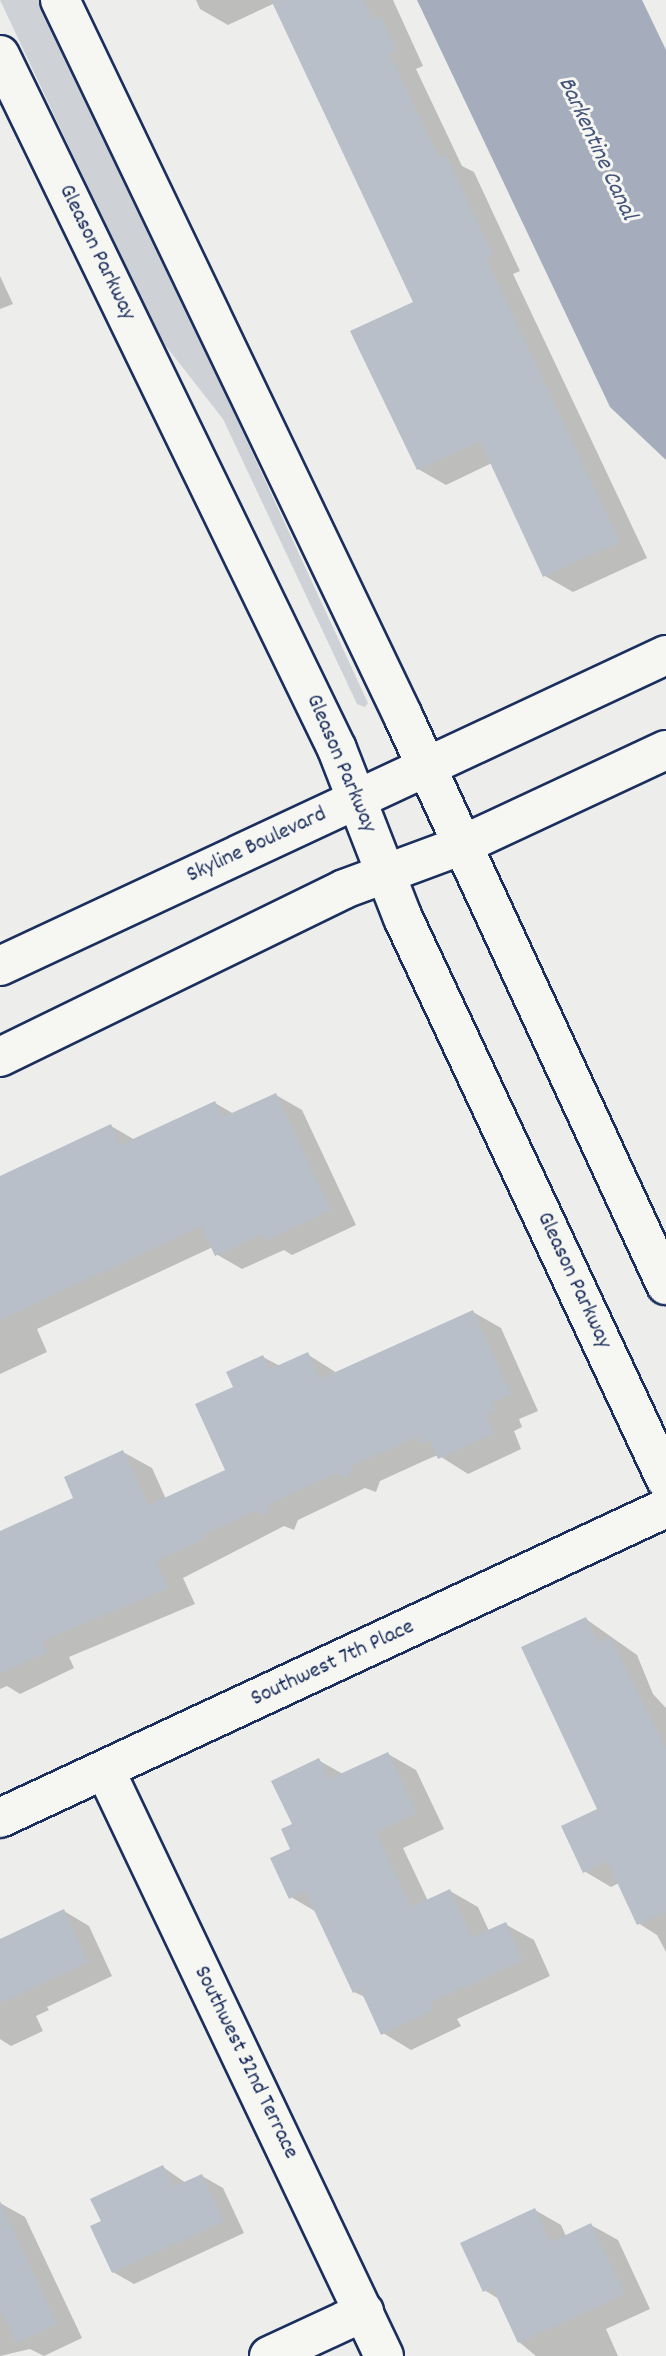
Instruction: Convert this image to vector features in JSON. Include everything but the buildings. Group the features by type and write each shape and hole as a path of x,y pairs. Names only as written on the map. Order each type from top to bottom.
{"main road":[{"path":"60,0 427,769 460,846 666,1285"},
{"name":"Gleason Parkway","path":"0,55 337,749 385,874 666,1479"},
{"name":"Skyline Boulevard","path":"0,966 427,769 666,655"},
{"path":"0,1058 344,889 460,846 666,750"},
{"name":"Southwest 7th Place","path":"0,1818 666,1508"},
{"name":"Southwest 32nd Terrace","path":"104,1770 384,2356"},
{"path":"269,2356 364,2312"}],"shaded area":[{"path":"0,0 43,0 368,703 365,707 357,704 223,419 158,336"}],"water":[{"name":"Barkentine Canal","path":"417,0 642,0 666,50 666,460 610,407"}]}
